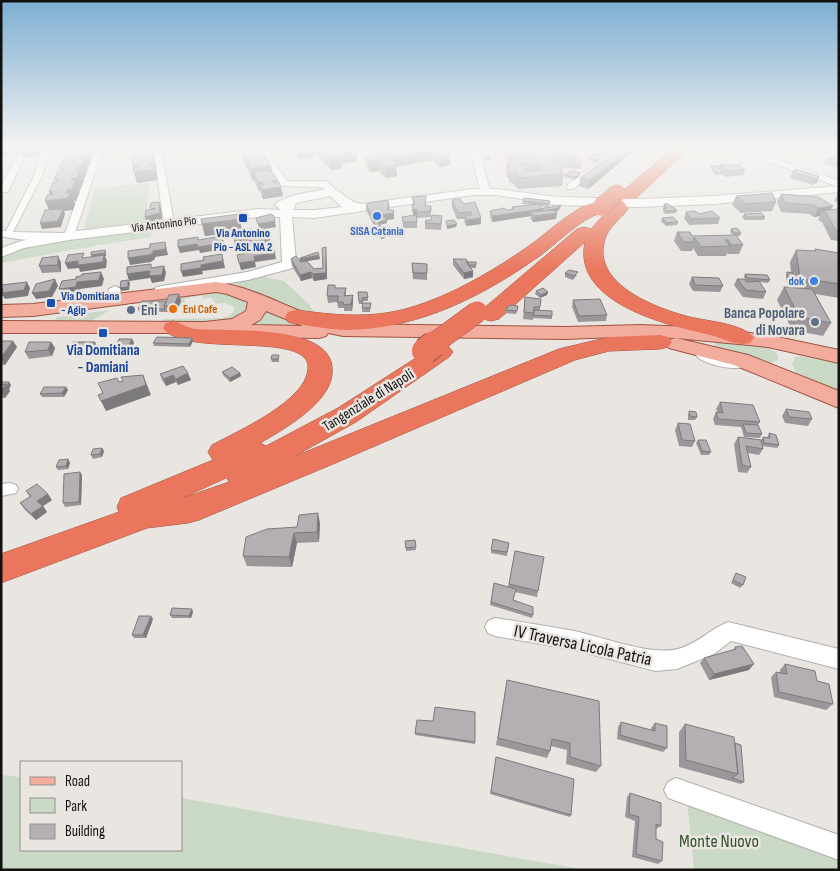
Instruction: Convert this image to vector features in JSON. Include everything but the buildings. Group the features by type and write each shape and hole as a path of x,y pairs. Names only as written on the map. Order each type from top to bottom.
{"highway":[{"name":"Tangenziale di Napoli","path":"616,200 628,189"},
{"name":"Tangenziale di Napoli","path":"1,569 134,513 232,477 285,450 374,398 484,313 631,189"},
{"path":"296,317 330,322 366,322 398,317 441,304 478,287 589,210 616,200 618,209 601,227 593,245 592,257 594,265 603,279 627,300 648,311 676,321 731,332 717,346"},
{"path":"134,513 146,492 193,468 293,410 308,397 320,381 322,373 320,363 313,352 306,347 276,341 188,335 174,328"},
{"path":"134,513 188,511 323,457 567,354 608,344 660,342"},
{"name":"Tangenziale di Napoli","path":"1,554 134,513"}],"main road":[{"path":"1,311 33,310 114,294 216,287 239,291 316,325 343,330"},
{"path":"1,327 205,328 237,324 250,318 257,310 257,299"},
{"path":"205,328 221,331 325,332 343,330 565,333 717,346 815,350 833,356"},
{"path":"565,333 588,331 693,332 751,364 839,400"},
{"path":"808,387 793,374 786,364 787,360 793,354 801,352 833,356"}],"street":[{"path":"6,234 30,189"},
{"path":"69,236 86,189"},
{"path":"163,189 169,224"},
{"path":"329,189 344,209"},
{"path":"563,201 568,189"},
{"path":"485,191 563,201 672,202 839,190"},
{"name":"Via Antonino Pio","path":"1,253 21,245 69,236 259,213 301,214 485,191"},
{"name":"Via Antonino Pio","path":"259,213 292,201 332,192"},
{"path":"114,294 148,292 248,276 285,266 289,260 285,214 286,206 292,201"},
{"path":"292,201 291,210 301,214"},
{"name":"Via Antonino Pio","path":"6,234 42,237 69,236"},
{"name":"IV Traversa Licola Patria","path":"495,627 574,641 656,661 677,659 707,647 728,631 839,659"},
{"path":"676,790 839,848"}],"green space":[{"path":"95,189 149,189 145,222 84,229"},
{"path":"152,230 151,237 1,263 1,255 38,244"},
{"path":"260,276 284,281 310,305 317,316 283,307 232,283"},
{"path":"224,292 249,301 246,315 219,323 161,323 164,319 222,318 229,316 235,310 233,306 225,303 216,304 211,297 204,299 201,295 184,299 186,304 179,306 165,302 187,294 190,296 194,293"},
{"path":"110,310 89,322 53,322 57,317"},
{"path":"269,312 305,327 249,328 247,324 264,313"},
{"path":"715,341 765,346 778,355 778,360 768,364 715,347"},
{"path":"800,356 839,363 839,392 796,373 792,364 795,357"},
{"path":"1,775 20,777 20,851 182,851 182,798 586,870 1,870"},
{"name":"Monte Nuovo","path":"687,800 839,853 839,870 694,870"}],"place":[{"name":"SISA Catania","path":"377,216"},
{"name":"Via Antonino Pio - ASL NA 2","path":"243,218"},
{"name":"dok","path":"814,281"},
{"name":"Via Domitiana - Agip","path":"51,303"},
{"name":"Eni Cafe","path":"173,309"},
{"name":"Eni","path":"131,310"},
{"name":"Banca Popolare di Novara","path":"815,322"},
{"name":"Via Domitiana - Damiani","path":"103,333"}]}
